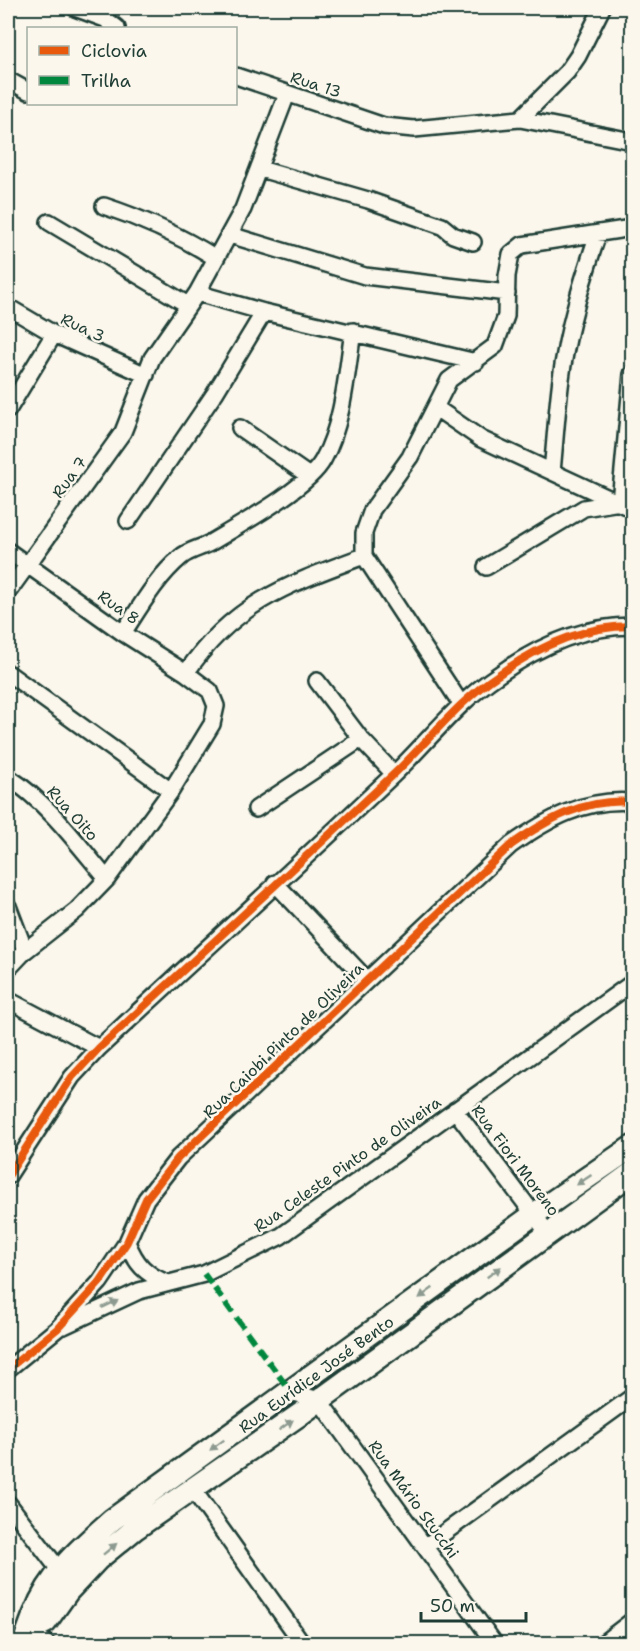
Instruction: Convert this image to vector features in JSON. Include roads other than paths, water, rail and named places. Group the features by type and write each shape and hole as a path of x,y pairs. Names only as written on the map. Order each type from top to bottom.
{"street":[{"path":"75,8 110,18"},
{"path":"520,119 567,72 578,56 602,8"},
{"name":"Rua 13","path":"237,76 384,126 414,129 520,119 633,141"},
{"path":"8,80 27,90"},
{"name":"Rua 7","path":"8,592 123,432 152,358 193,299 230,235 260,169 287,94"},
{"path":"260,169 379,204 442,226 453,235 473,242"},
{"path":"104,206 170,232 216,258"},
{"path":"49,222 193,299 353,331 476,362"},
{"path":"461,704 364,556 364,533 372,510 410,457 449,380 495,346 506,316 511,254 522,245 633,228"},
{"path":"552,472 561,377 584,277 598,234"},
{"path":"230,235 365,276 507,293"},
{"name":"Rua 3","path":"8,307 54,334 146,375"},
{"path":"128,521 215,393 264,312"},
{"path":"123,633 161,578 182,556 208,544 255,515 309,476 322,462 330,447 343,394 353,331"},
{"path":"8,410 54,334"},
{"path":"626,506 633,374"},
{"path":"436,408 481,439 626,506"},
{"path":"240,428 309,476"},
{"path":"486,567 584,508 626,506"},
{"name":"Rua 8","path":"8,551 123,633 210,691 216,706 212,724 171,791"},
{"path":"186,673 203,648 232,620 285,586 364,556"},
{"path":"8,1176 72,1077 99,1048 274,883 394,774 461,704 497,675 533,654 576,634 633,626"},
{"path":"8,674 171,791 107,879 77,910 25,951 8,969"},
{"path":"317,681 361,740 394,774"},
{"path":"256,809 361,740"},
{"name":"Rua Oito","path":"8,777 28,790 55,816 107,879"},
{"name":"Rua Caiobi Pinto de Oliveira","path":"8,1369 57,1329 100,1282 127,1242 146,1199 178,1158 511,845 548,820 580,807 618,801 633,802"},
{"path":"274,883 366,979"},
{"path":"8,906 25,951"},
{"name":"Rua Celeste Pinto de Oliveira","path":"57,1329 117,1300 167,1283 204,1274 281,1236 633,983"},
{"path":"8,1000 99,1048"},
{"name":"Rua Fiori Moreno","path":"455,1110 547,1232"},
{"name":"Rua Eurídice José Bento","path":"27,1637 35,1612 60,1571 82,1546 112,1520 533,1215 633,1147"},
{"name":"Rua Eurídice José Bento","path":"27,1637 46,1622 68,1591 97,1560 136,1528 194,1491 547,1232 633,1173"},
{"path":"127,1242 134,1260 142,1270 167,1283"},
{"path":"291,1392 319,1400"},
{"path":"426,1546 633,1397"},
{"name":"Rua Mário Stucchi","path":"319,1400 495,1644"},
{"path":"194,1491 303,1644"},
{"path":"8,1503 60,1571"},
{"path":"602,1644 633,1621"},
{"path":"27,1637 47,1644"}]}
